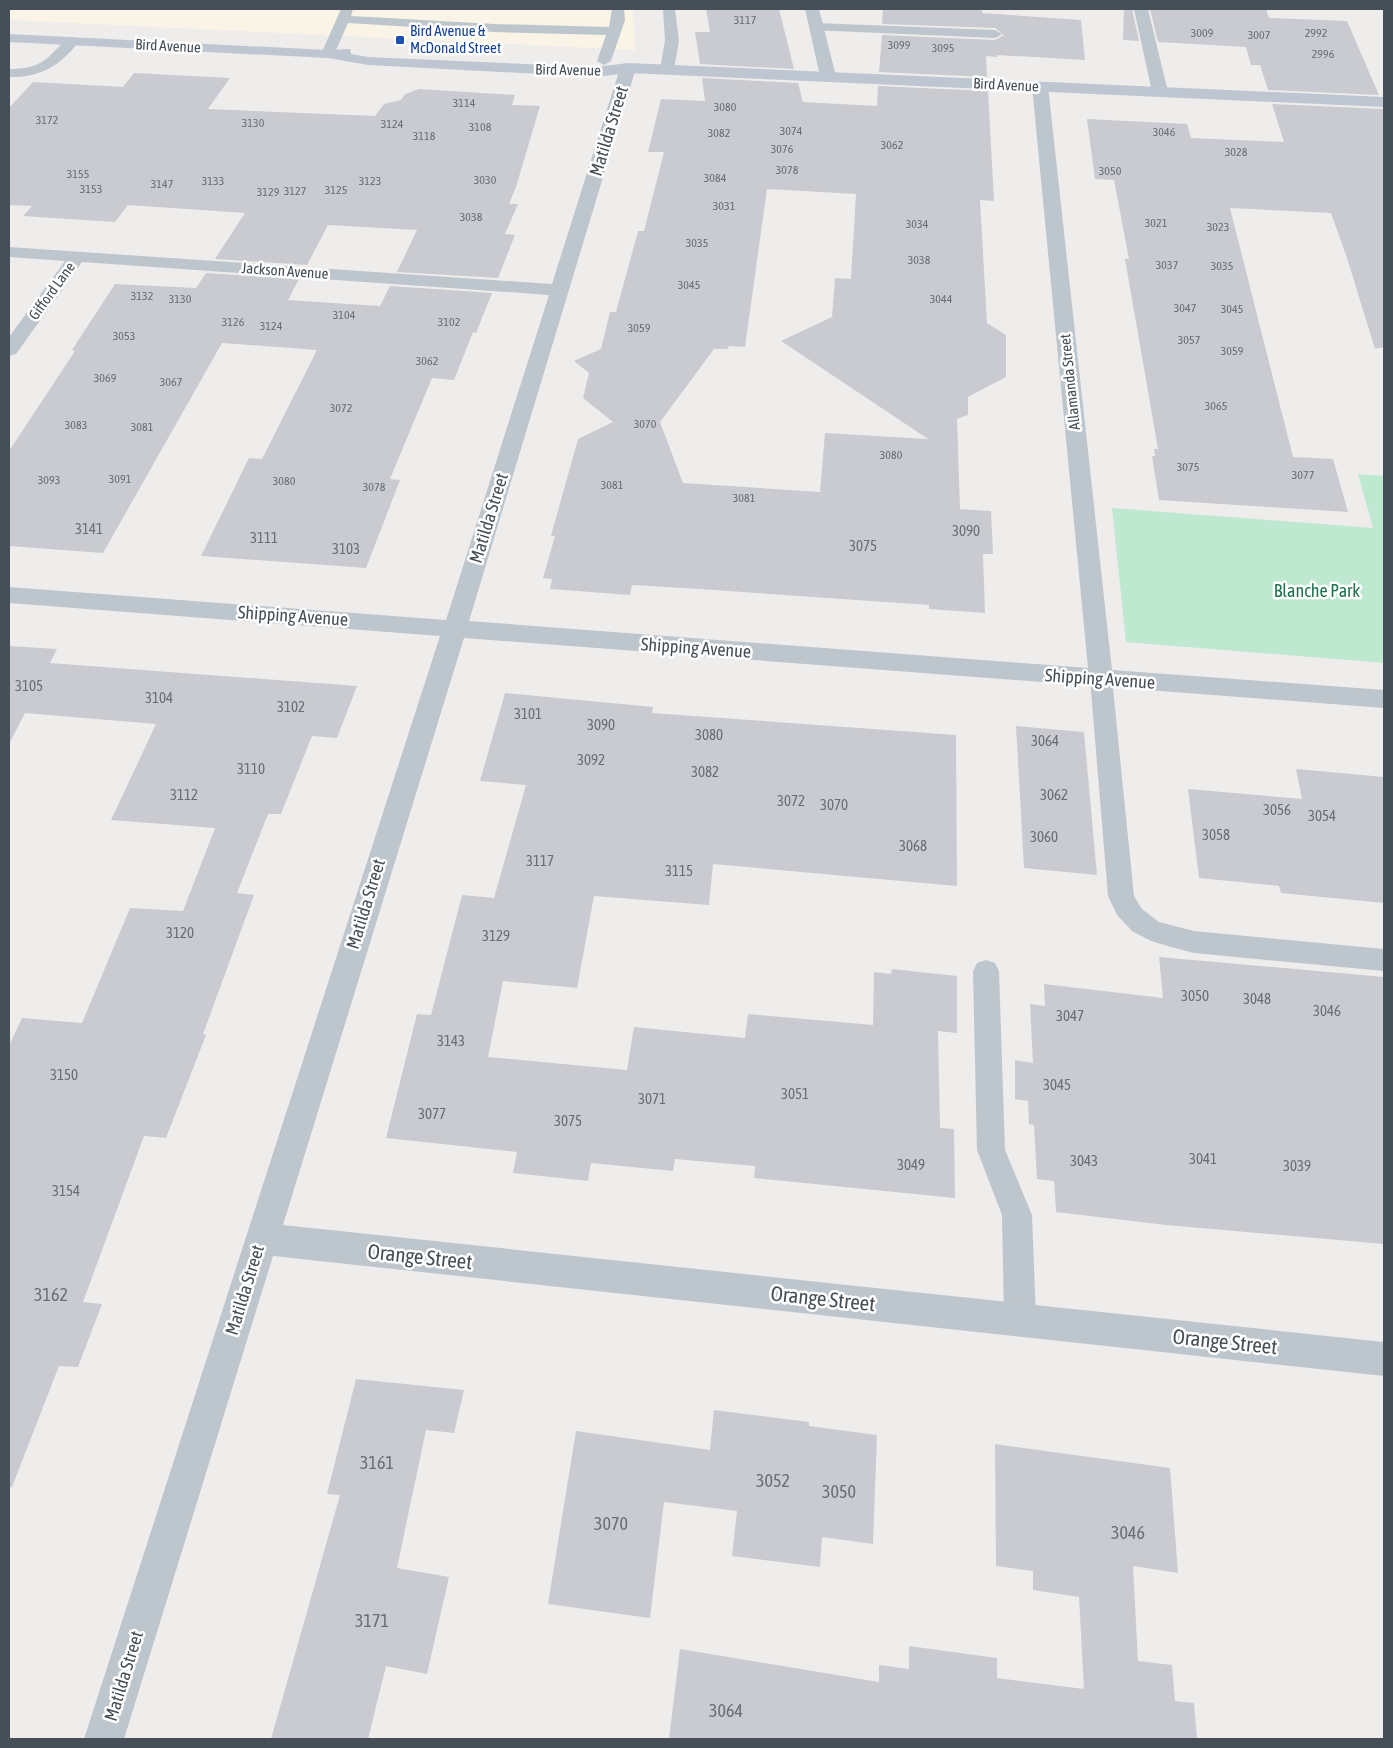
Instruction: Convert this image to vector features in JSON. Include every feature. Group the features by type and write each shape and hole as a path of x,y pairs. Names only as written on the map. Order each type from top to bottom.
{"street":[{"path":"812,9 828,76"},
{"path":"1141,9 1160,92"},
{"name":"Bird Avenue","path":"9,38 328,54 374,62 586,72 616,64"},
{"name":"Bird Avenue","path":"328,54 373,50 616,64 666,69 1384,102"},
{"name":"Matilda Street","path":"104,1739 560,290 616,64"},
{"name":"Allamanda Street","path":"1040,86 1101,679"},
{"name":"Jackson Avenue","path":"9,252 560,290"},
{"name":"Gifford Lane","path":"9,350 77,257"},
{"name":"Shipping Avenue","path":"9,594 1384,700"},
{"name":"Orange Street","path":"261,1239 1384,1359"}],"lane":[{"path":"616,64 615,31 618,9"},
{"path":"666,69 672,41 668,9"},
{"path":"328,54 346,14 494,28 615,31"},
{"path":"816,27 995,34"},
{"path":"9,73 30,73 42,69 50,64 72,41"},
{"path":"1101,679 1121,896 1125,909 1142,925 1164,936 1194,942 1384,960"},
{"path":"986,971 991,1150 1017,1215 1020,1319"}],"shaded area":[{"path":"9,9 633,9 635,50 9,20"}],"green space":[{"name":"Blanche Park","path":"1358,474 1384,476 1384,663 1126,642 1112,508 1373,528"}],"building":[{"path":"706,9 779,9 794,69 700,64 695,32 710,32"},
{"path":"883,9 982,10 982,13 1081,20 1085,60 986,56 987,77 879,72 882,35 995,40 1004,35 995,28 882,24"},
{"path":"1124,9 1132,9 1139,41 1123,40"},
{"path":"1150,9 1266,9 1269,18 1347,21 1379,95 1268,90 1260,65 1251,65 1246,47 1158,42"},
{"path":"134,73 230,78 208,109 375,116 384,104 401,100 405,94 419,89 515,95 512,105 540,106 516,187 509,204 518,204 505,234 515,235 498,278 397,272 417,230 328,225 307,265 215,259 245,213 128,205 115,222 23,216 32,206 9,205 9,108 33,82 123,87"},
{"path":"702,78 798,83 803,102 877,106 878,86 988,91 994,201 980,200 987,323 1006,335 1006,377 968,397 968,415 957,419 960,509 991,511 993,554 983,554 985,613 929,609 929,605 632,585 630,595 550,589 552,579 543,578 555,536 551,536 578,439 613,422 583,398 589,373 574,361 601,349 610,312 616,312 638,231 644,231 664,152 648,152 661,99 705,101","holes":["767,189 856,194 851,279 835,278 832,317 781,341 928,439 825,433 820,492 683,483 660,422 714,349 728,349 729,346 745,347"]},
{"path":"1272,104 1384,109 1384,347 1375,349 1331,213 1230,208 1293,457 1333,459 1348,512 1159,500 1152,456 1155,456 1154,449 1158,449 1125,259 1129,259 1114,180 1095,179 1087,119 1187,124 1191,138 1284,142"},
{"path":"206,273 299,279 288,300 380,306 390,286 492,293 476,333 473,332 454,380 432,378 390,479 400,480 366,568 201,556 249,458 262,459 317,350 222,343 103,553 9,546 9,451 75,351 72,350 115,284 196,288"},
{"path":"9,646 57,649 50,663 357,686 337,738 312,736 281,814 268,814 237,893 254,895 203,1034 206,1035 166,1138 144,1136 83,1302 102,1304 78,1367 59,1366 12,1487 9,1487 9,1046 22,1018 82,1023 130,908 183,911 215,828 111,820 156,724 25,713 9,744"},
{"path":"505,693 653,707 652,713 956,735 957,886 713,864 709,905 594,896 577,988 503,981 488,1057 627,1070 634,1027 745,1038 748,1014 873,1025 874,972 891,974 892,969 957,976 957,1033 938,1031 940,1128 954,1129 955,1198 754,1178 755,1166 675,1159 673,1171 591,1163 588,1181 513,1173 517,1152 386,1138 417,1014 431,1015 462,895 494,898 526,785 480,781"},
{"path":"1016,726 1084,732 1097,875 1024,868"},
{"path":"1296,769 1384,777 1384,903 1281,893 1279,886 1199,878 1188,789 1302,799"},
{"path":"1159,957 1384,977 1384,1244 1166,1225 1056,1212 1054,1181 1037,1179 1034,1125 1029,1124 1028,1101 1015,1099 1015,1060 1033,1063 1030,1004 1045,1006 1044,984 1163,998"},
{"path":"356,1379 464,1390 454,1433 426,1430 397,1568 449,1577 427,1674 386,1666 368,1739 271,1739 340,1495 327,1494"},
{"path":"714,1410 809,1422 809,1426 877,1435 873,1544 822,1537 820,1567 732,1556 737,1511 664,1502 650,1618 548,1604 576,1431 710,1450"},
{"path":"995,1444 1170,1468 1178,1573 1133,1566 1138,1661 1172,1665 1175,1701 1194,1703 1197,1739 669,1739 680,1649 879,1682 879,1665 909,1669 909,1646 997,1658 997,1678 1084,1689 1079,1597 1033,1590 1033,1571 996,1566"}],"place":[{"name":"Bird Avenue & McDonald Street","path":"400,40"}]}
